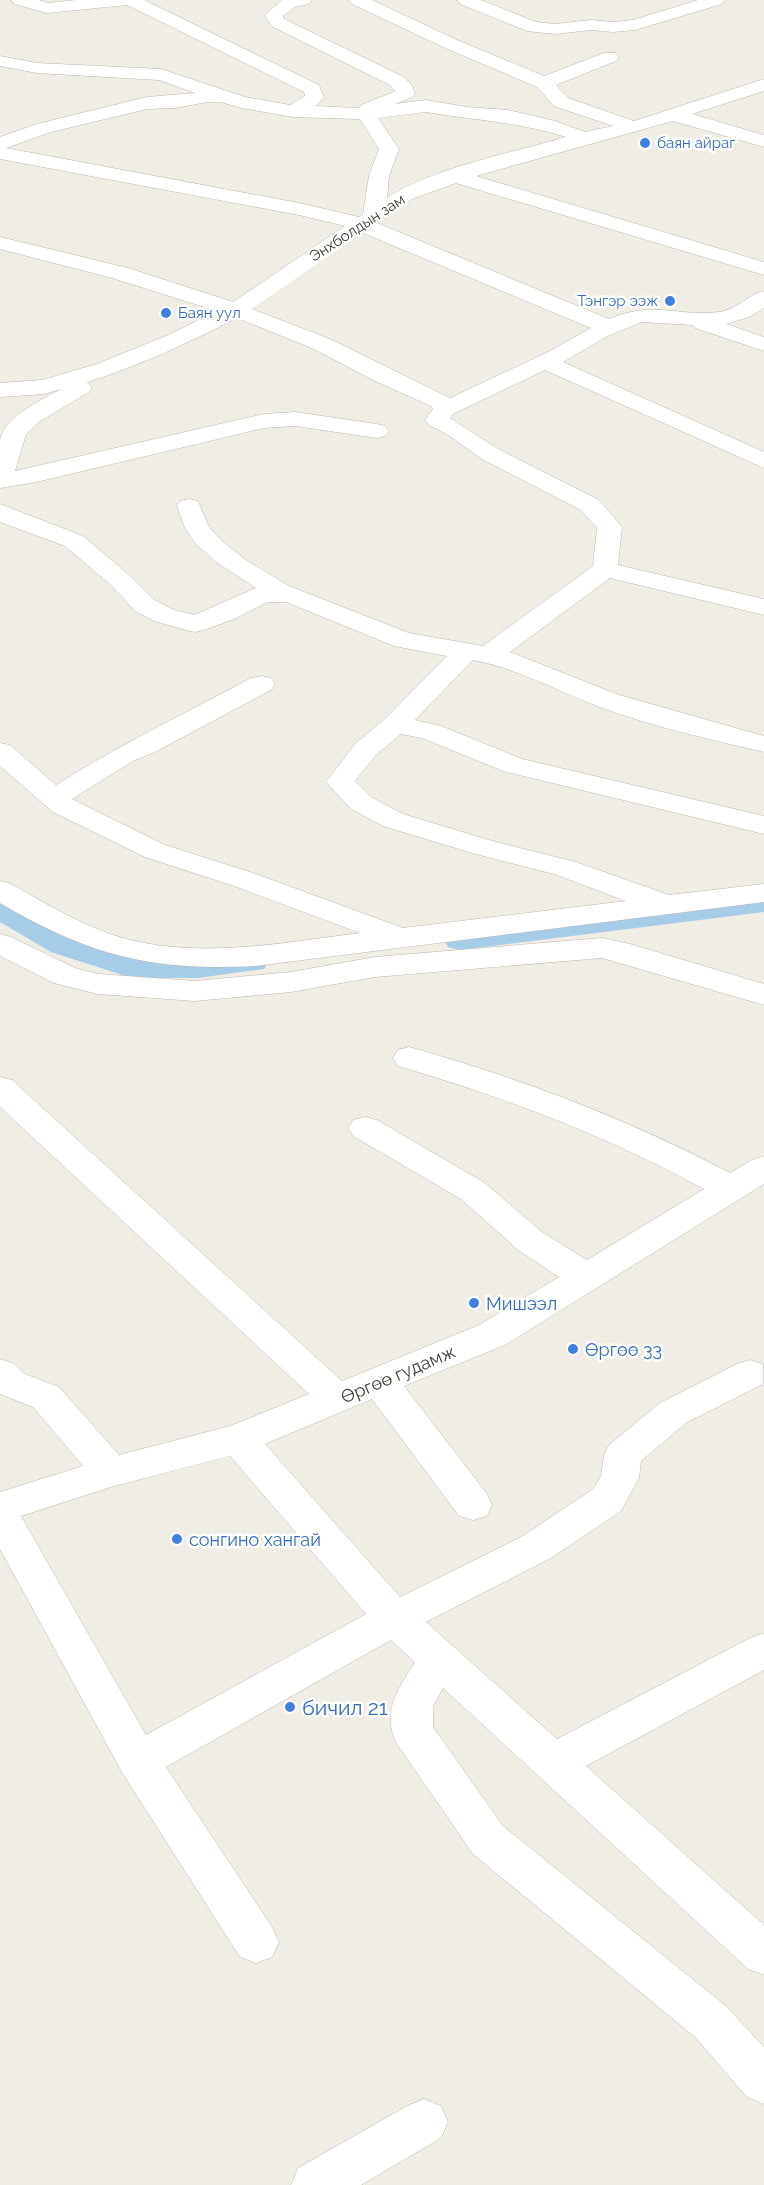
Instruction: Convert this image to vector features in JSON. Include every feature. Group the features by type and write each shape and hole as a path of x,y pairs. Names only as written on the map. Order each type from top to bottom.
{"street":[{"path":"0,4 10,0"},
{"path":"20,0 47,8 130,0 312,89 315,98 293,111"},
{"path":"303,0 289,3 274,15 277,22 395,80 405,89 406,93 377,104 368,109 366,114"},
{"path":"358,0 451,44 544,83 561,102 634,127"},
{"path":"466,0 533,27 555,29 591,25 613,27 635,25 716,0"},
{"path":"544,83 610,57"},
{"path":"0,61 38,68 161,75 231,99"},
{"path":"7,80 38,68"},
{"name":"Энхболдын зам","path":"0,390 44,387 105,369 176,340 236,310 405,195 455,176 581,139 634,127 764,85"},
{"path":"0,144 44,128 147,103 175,102 207,96 293,111 366,114 426,106 518,118 575,134 581,139"},
{"path":"366,114 389,149 379,176 377,199 367,220"},
{"path":"670,114 764,141"},
{"path":"0,153 367,220 456,265 609,327"},
{"path":"455,176 764,269"},
{"path":"0,243 120,273 236,310 322,344 383,376 440,401 445,409"},
{"path":"604,568 610,526 590,505 490,454 458,431 437,420 445,409 567,352 609,327 638,316 712,321 730,318 764,297"},
{"path":"691,319 764,344"},
{"path":"545,362 764,461"},
{"path":"105,369 88,383 31,417 15,430 0,480 59,470 264,421 295,419 376,431"},
{"path":"189,506 198,529 208,541 235,563 284,594"},
{"path":"0,511 11,518 74,541 144,605 163,615 195,624 225,614 263,594 290,594 403,640 499,657 609,701 717,733 764,744"},
{"path":"667,905 565,868 482,847 393,820 361,803 340,782 366,749 478,653 604,568 764,607"},
{"path":"54,798 123,755 145,746 261,684"},
{"path":"396,724 431,732 513,765 764,825"},
{"path":"0,751 54,798 87,819 155,851 245,880 399,937"},
{"path":"0,890 80,934 111,945 166,957 203,959 255,956 764,892"},
{"path":"0,944 65,976 98,984 195,991 291,982 375,967 602,948 620,951 764,995"},
{"path":"409,1058 484,1079 581,1115 674,1157 731,1188"},
{"path":"0,1088 338,1399"},
{"path":"365,1128 473,1191 530,1241 586,1277"},
{"name":"Өргөө гудамж","path":"0,1507 111,1472 238,1439 492,1335 764,1168"},
{"path":"0,1373 12,1384 46,1397 111,1472"},
{"path":"138,1761 394,1617 467,1584 537,1547 607,1500 620,1478 623,1455 673,1413 750,1374"},
{"path":"380,1382 473,1505"},
{"path":"238,1439 394,1617 438,1660 764,1953"},
{"path":"0,1513 138,1761 256,1942"},
{"path":"554,1762 764,1650"},
{"path":"438,1660 412,1704 412,1731 488,1840 711,2022 764,2081"},
{"path":"315,2185 424,2122"}],"waterway":[{"path":"459,940 764,903"},
{"path":"0,909 62,945 132,968 198,968 253,962"}],"place":[{"name":"баян айраг","path":"645,143"},
{"name":"Тэнгэр ээж","path":"670,301"},
{"name":"Баян уул","path":"166,313"},
{"name":"Мишээл","path":"474,1303"},
{"name":"Өргөө 33","path":"573,1349"},
{"name":"сонгино хангай","path":"177,1539"},
{"name":"бичил 21","path":"290,1707"}]}
